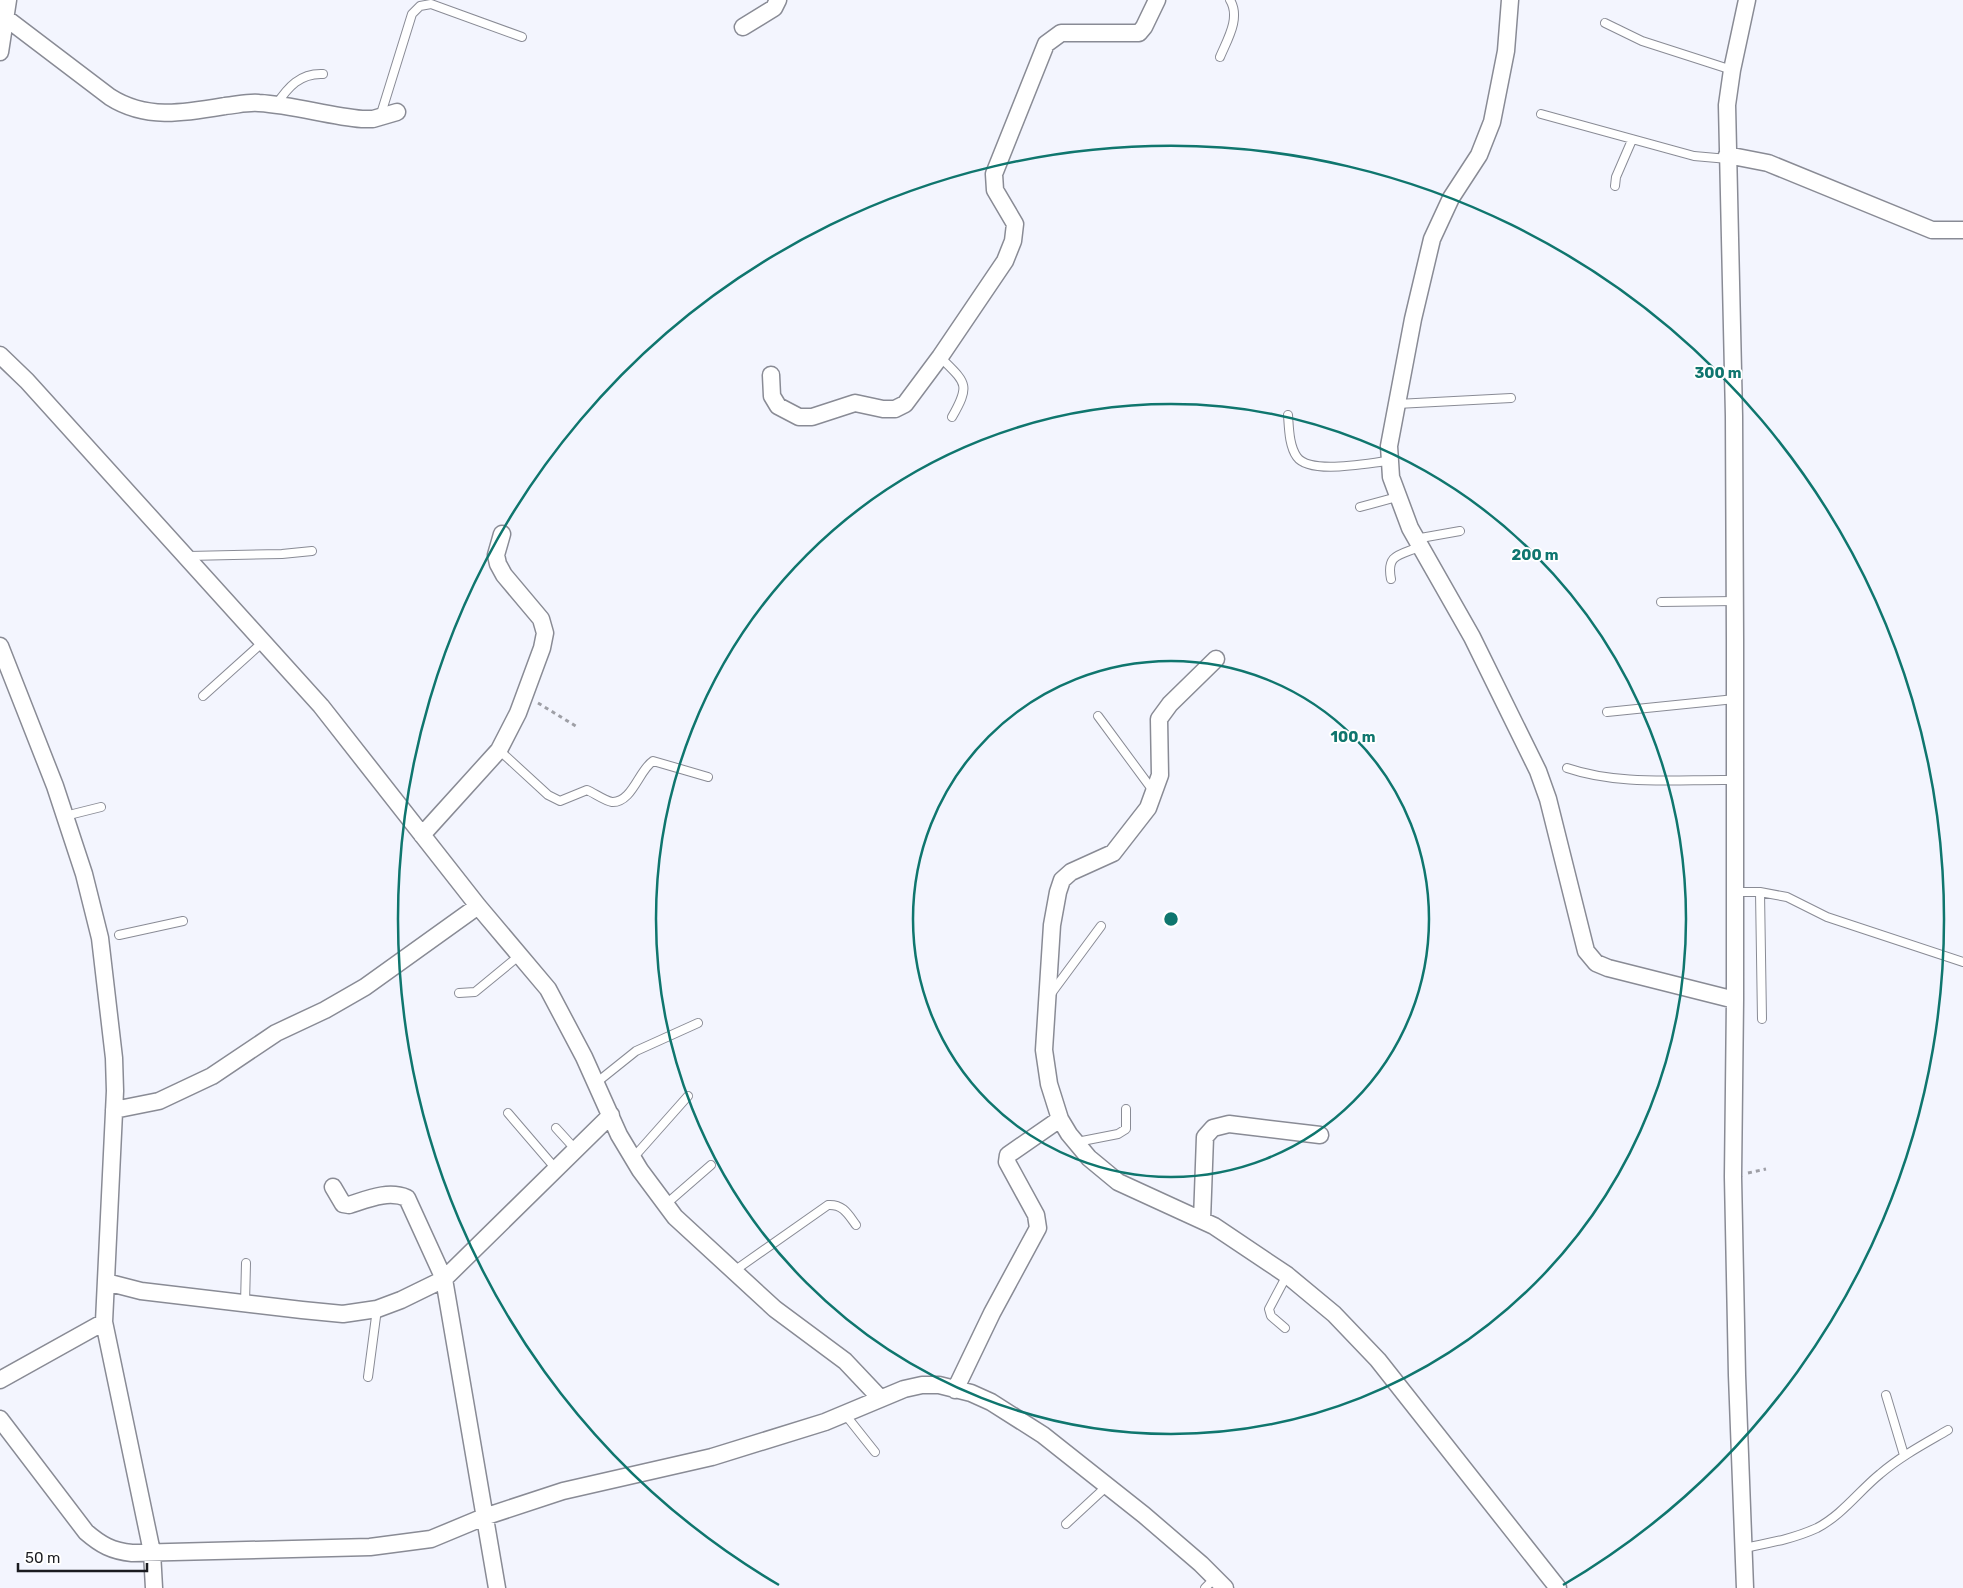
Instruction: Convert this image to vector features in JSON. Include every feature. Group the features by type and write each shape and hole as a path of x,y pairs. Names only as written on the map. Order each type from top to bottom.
{"street":[{"path":"0,52 8,0"},
{"path":"743,27 774,8 778,0"},
{"path":"771,375 772,396 778,406 799,417 812,417 855,403 895,409 911,397 1005,261 1013,241 1015,224 995,190 994,174 1046,44 1061,33 1138,33 1144,27 1157,0"},
{"path":"1510,0 1506,51 1492,122 1479,155 1451,198 1432,239 1413,319 1388,461 1397,497 1417,543 1472,637 1538,771 1548,799 1586,951 1590,958 1608,968 1735,1000"},
{"path":"1745,1588 1732,1177 1735,1000 1735,601 1734,416 1727,105 1732,70 1747,0"},
{"path":"6,18 110,96 125,106 139,111 153,113 179,112 246,102 276,104 345,118 380,117 397,112"},
{"path":"1727,157 1768,163 1932,230 1963,230"},
{"path":"0,355 186,556 347,736 478,906 548,989 633,1158 675,1217 775,1308 845,1360 880,1398"},
{"path":"422,835 500,750 525,694 542,648 545,633 541,619 504,575 498,564 496,555 502,534"},
{"path":"0,646 65,816 103,937 114,1058 114,1110 104,1322 152,1552 154,1588"},
{"path":"1216,659 1170,704 1160,719 1160,775 1148,808 1113,853 1071,872 1062,880 1054,907 1044,1050 1050,1084 1060,1120 1089,1158 1118,1182 1202,1220 1287,1275 1334,1314 1378,1360 1558,1588"},
{"path":"114,1110 158,1101 212,1076 276,1032 325,1010 365,987 478,906"},
{"path":"106,1282 142,1291 343,1314 377,1309 401,1300 444,1278 611,1115"},
{"path":"956,1390 992,1313 1038,1228 1036,1215 1008,1162 1008,1155 1060,1120"},
{"path":"1202,1220 1205,1137 1213,1128 1230,1124 1320,1135"},
{"path":"333,1187 343,1204 349,1206 387,1194 398,1194 407,1198 444,1278 497,1588"},
{"path":"0,1380 104,1322"},
{"path":"0,1419 86,1532 101,1545 116,1551 152,1552 370,1547 431,1539 484,1517 562,1490 688,1464 789,1434 904,1388 939,1385 970,1393 1012,1413 1158,1527 1215,1585"}],"lane":[{"path":"1220,57 1234,21 1234,12 1230,0"},
{"path":"380,117 412,14 420,6 431,4 522,37"},
{"path":"1604,23 1642,41 1732,70"},
{"path":"276,104 300,78 312,74 323,74"},
{"path":"1541,114 1704,159 1727,157"},
{"path":"1615,186 1616,177 1632,140"},
{"path":"940,357 961,378 964,386 964,395 952,418"},
{"path":"1397,404 1512,398"},
{"path":"1288,415 1292,444 1297,457 1305,463 1316,468 1388,461"},
{"path":"1360,507 1397,497"},
{"path":"1391,579 1388,565 1391,560 1417,543 1460,531"},
{"path":"186,556 282,554 312,551"},
{"path":"1661,602 1735,601"},
{"path":"203,696 263,642"},
{"path":"1607,712 1735,699"},
{"path":"1098,716 1155,793"},
{"path":"500,750 548,796 560,801 587,790 610,802 620,801 630,792 645,766 653,761 708,778"},
{"path":"1567,768 1591,776 1613,779 1734,780"},
{"path":"65,816 101,807"},
{"path":"1735,892 1760,892 1786,897 1827,918 1963,962"},
{"path":"1760,892 1762,1019"},
{"path":"119,935 183,920"},
{"path":"1047,999 1101,926"},
{"path":"459,993 475,992 520,955"},
{"path":"596,1082 636,1051 698,1023"},
{"path":"633,1158 688,1096"},
{"path":"1075,1142 1118,1134 1126,1129 1126,1109"},
{"path":"508,1113 556,1169"},
{"path":"556,1128 576,1150"},
{"path":"665,1204 710,1165"},
{"path":"734,1271 828,1205 836,1204 846,1211 856,1225"},
{"path":"245,1304 246,1263"},
{"path":"1285,1328 1271,1316 1269,1309 1287,1275"},
{"path":"368,1377 377,1309"},
{"path":"1886,1395 1904,1455"},
{"path":"844,1413 875,1452"},
{"path":"1744,1548 1786,1540 1818,1527 1851,1504 1879,1475 1904,1455 1948,1430"},
{"path":"1066,1524 1107,1486"}],"path":[{"path":"525,694 579,728"}]}
